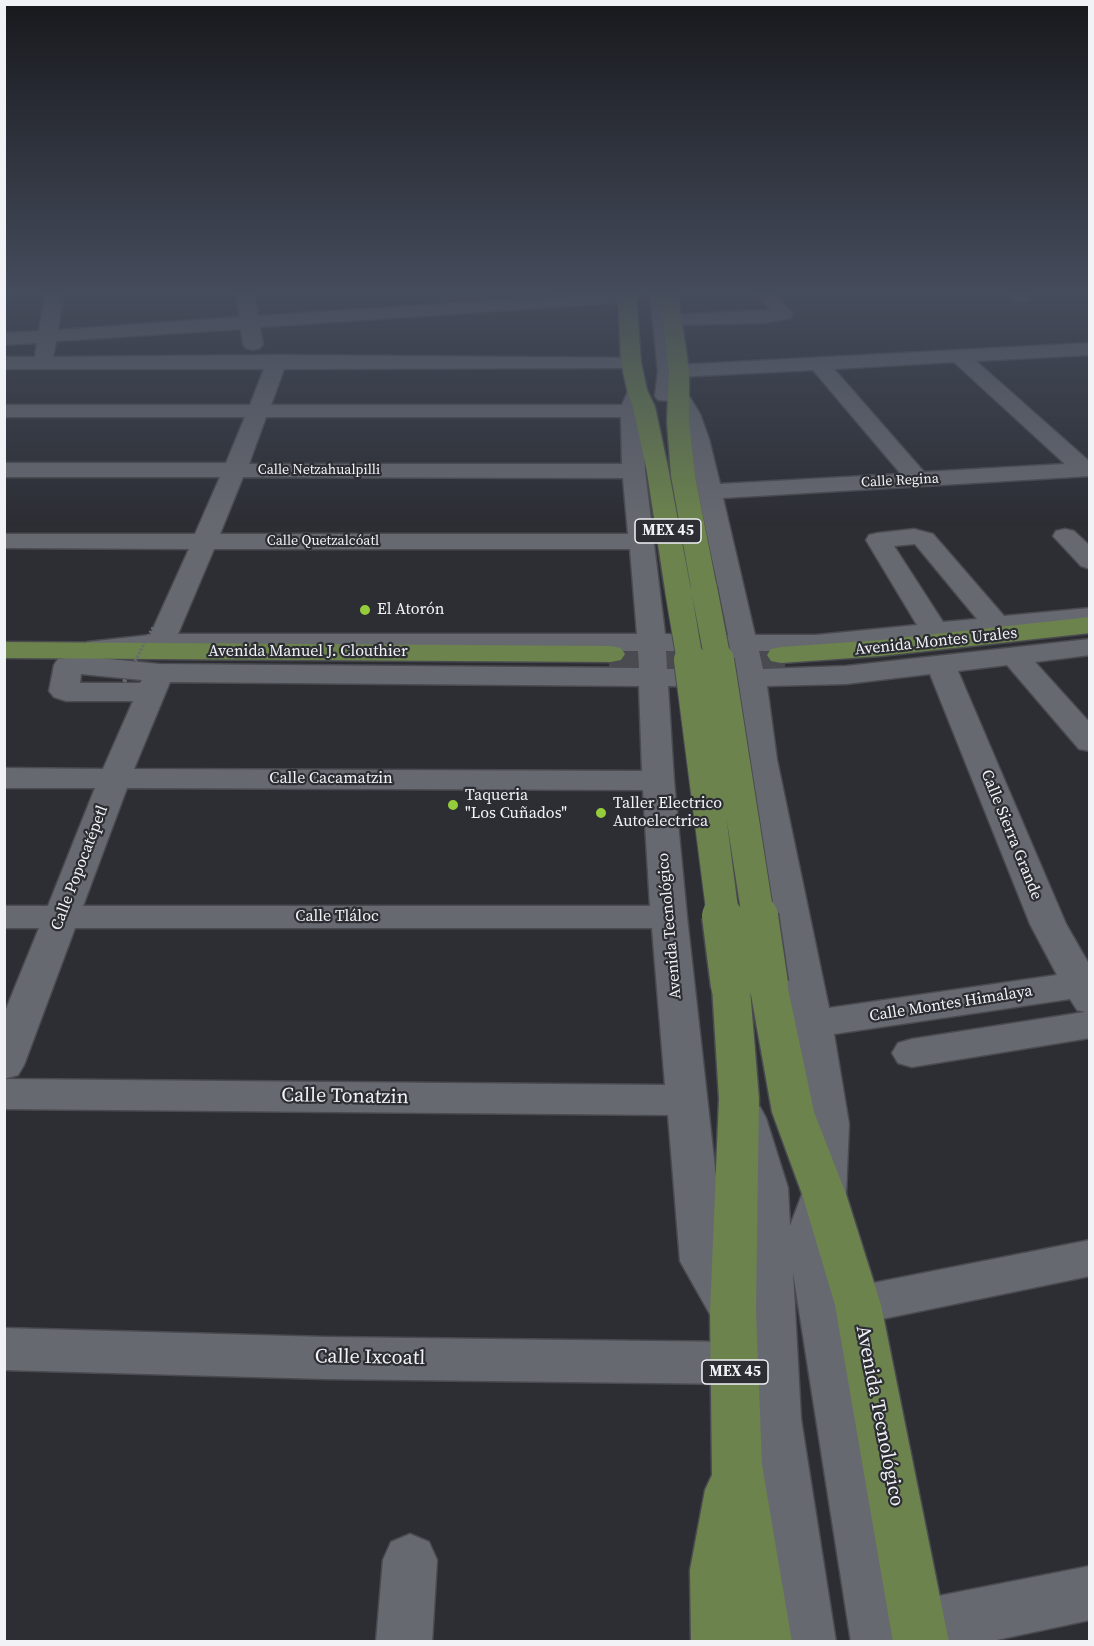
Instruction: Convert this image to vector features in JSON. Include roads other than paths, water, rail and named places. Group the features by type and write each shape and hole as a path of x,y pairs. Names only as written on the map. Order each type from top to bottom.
{"main road":[{"name":"Avenida Tecnológico","path":"635,372 636,392"},
{"name":"Avenida Tecnológico","path":"677,372 679,396 658,473 692,670 749,985 824,1194 858,1305 906,1637"},
{"name":"Avenida Montes Urales","path":"1089,625 784,660 857,661 1089,637"},
{"name":"Avenida Manuel J. Clouthier","path":"4,650 76,660"},
{"name":"Avenida Manuel J. Clouthier","path":"4,665 76,660 606,654"},
{"name":"Avenida Tecnológico","path":"749,985 739,1100 733,1311 736,1465 764,1641"},
{"path":"719,1641 717,1570 736,1465"}],"street":[{"name":"Calle Popocatépetl","path":"4,1065 115,778 149,663 235,470 257,411 264,372"},
{"path":"395,372 636,392 649,395 645,372"},
{"path":"668,372 665,400 785,372"},
{"path":"826,372 918,479"},
{"path":"977,372 1087,469"},
{"path":"4,411 257,411 636,392"},
{"name":"Avenida Tecnológico","path":"636,392 658,473 641,542 650,629 658,781 686,1100 703,1261 733,1311"},
{"name":"Avenida Tecnológico","path":"679,396 693,423 711,492 751,678 761,760 813,1024 828,1124 824,1194"},
{"name":"Calle Regina","path":"711,492 1087,469"},
{"name":"Calle Netzahualpilli","path":"4,470 658,473"},
{"path":"935,632 879,543 880,540 919,536 924,539 997,625"},
{"path":"1065,536 1089,561"},
{"name":"Calle Quetzalcóatl","path":"4,541 641,542"},
{"path":"1089,616 837,642 742,643 650,629 606,654 149,663 64,691 76,660 149,663 652,678 751,678 846,675 1089,647"},
{"path":"1014,656 1089,742"},
{"name":"Calle Sierra Grande","path":"941,665 1047,924 1086,989"},
{"name":"Calle Cacamatzin","path":"4,778 658,781"},
{"name":"Calle Tláloc","path":"4,917 669,917"},
{"name":"Calle Montes Himalaya","path":"813,1024 1086,989"},
{"path":"912,1053 1089,1025"},
{"name":"Calle Tonatzin","path":"4,1094 686,1100"},
{"path":"739,1100 766,1188 776,1419 808,1641"},
{"path":"824,1194 809,1234 906,1637 1089,1593"},
{"path":"858,1305 1089,1258"},
{"name":"Calle Ixcoatl","path":"4,1349 326,1358 735,1363"},
{"path":"404,1641 410,1560"}],"tunnel":[{"path":"609,664 786,665"}],"place":[{"name":"El Atorón","path":"365,610"},
{"name":"Taqueria \"Los Cuñados\"","path":"453,805"},
{"name":"Taller Electrico Autoelectrica","path":"601,813"}]}
